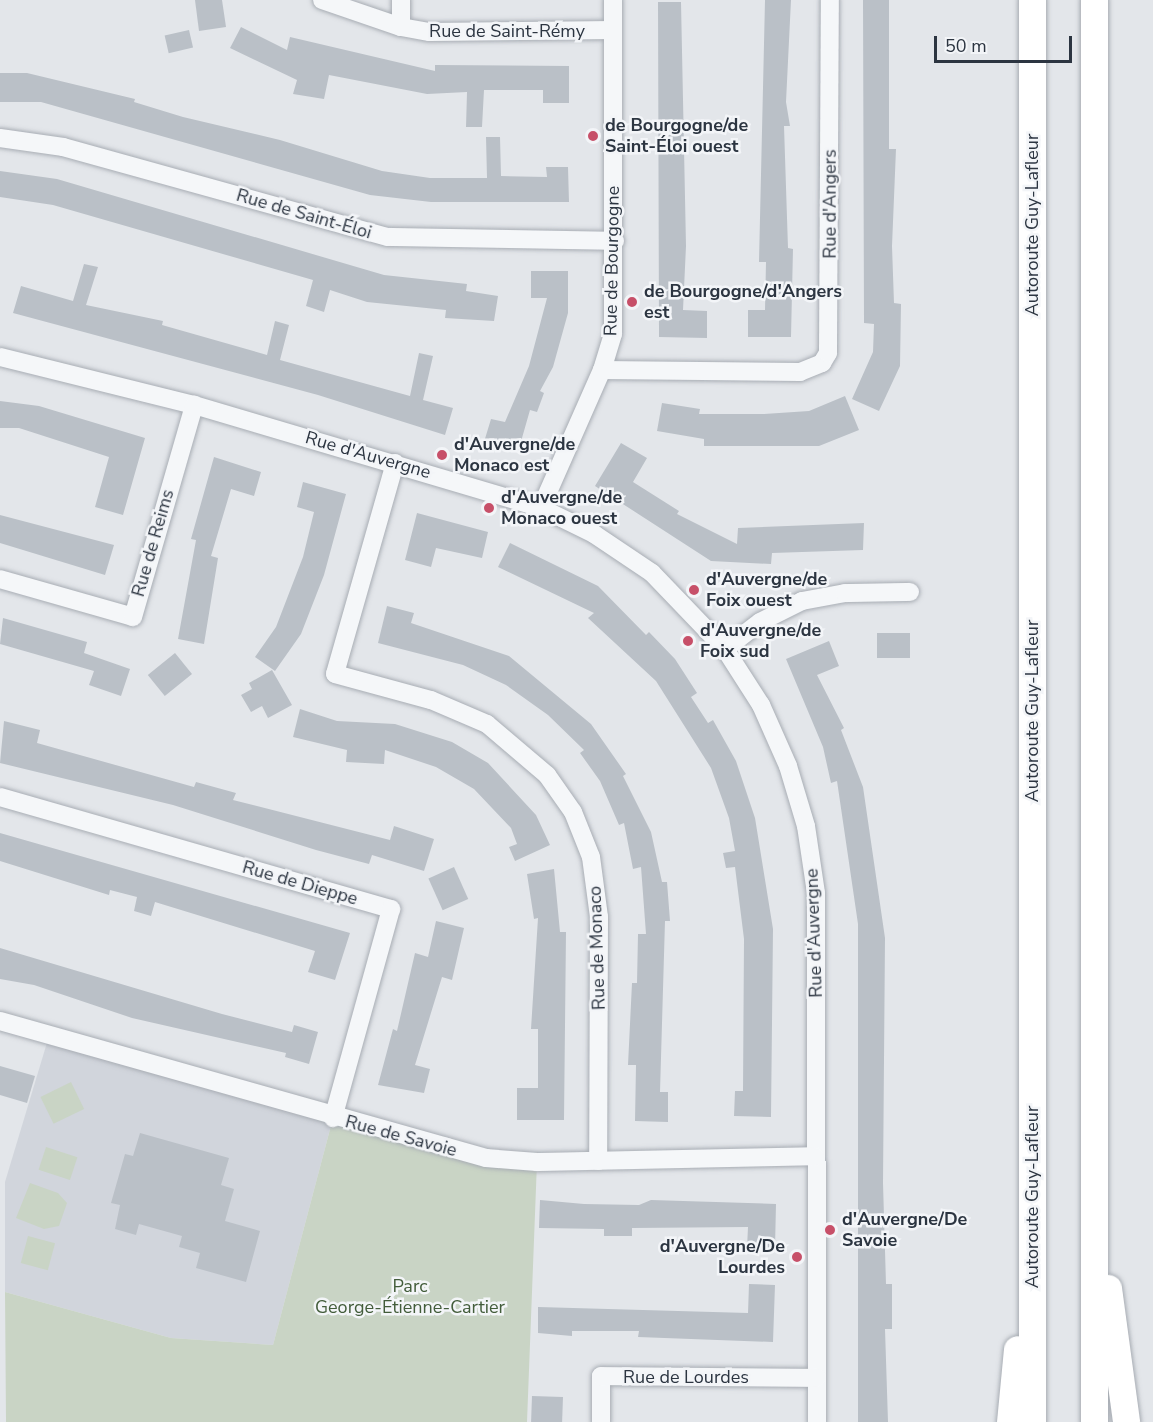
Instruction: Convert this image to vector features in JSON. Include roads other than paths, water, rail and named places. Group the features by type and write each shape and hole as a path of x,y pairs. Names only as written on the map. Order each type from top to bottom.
{"highway":[{"name":"Autoroute Guy-Lafleur","path":"1032,0 1032,1422"},
{"path":"1094,0 1094,1422"},
{"path":"1010,1422 1032,1183"},
{"path":"1094,1186 1126,1422"}],"street":[{"name":"Rue de Saint-Rémy","path":"322,0 401,27 430,32 613,30"},
{"path":"401,0 401,27"},
{"name":"Rue de Bourgogne","path":"541,508 602,370 615,315 613,0"},
{"name":"Rue d'Angers","path":"602,370 788,373 811,370 828,353 830,0"},
{"name":"Rue de Saint-Éloi","path":"0,138 63,147 388,237 615,241"},
{"name":"Rue d'Auvergne","path":"0,357 194,405 541,508 594,534 652,573 725,649 776,735 806,826 818,927 814,1156 816,1422"},
{"name":"Rue de Reims","path":"0,579 132,617 194,405"},
{"name":"Rue de Monaco","path":"395,463 335,674 431,700 487,724 547,775 573,813 591,857 599,917 598,1161"},
{"path":"725,649 760,622 802,602 845,592 910,592"},
{"name":"Rue de Dieppe","path":"0,797 391,909 333,1118"},
{"name":"Rue de Savoie","path":"0,1021 333,1118 508,1161 814,1156"},
{"name":"Rue de Lourdes","path":"601,1422 601,1376 817,1378"}],"place":[{"name":"de Bourgogne/de Saint-Éloi ouest","path":"593,136"},
{"name":"de Bourgogne/d'Angers est","path":"632,302"},
{"name":"d'Auvergne/de Monaco est","path":"442,455"},
{"name":"d'Auvergne/de Monaco ouest","path":"489,508"},
{"name":"d'Auvergne/de Foix ouest","path":"694,590"},
{"name":"d'Auvergne/de Foix sud","path":"688,641"},
{"name":"d'Auvergne/De Savoie","path":"830,1230"},
{"name":"d'Auvergne/De Lourdes","path":"797,1257"}],"park label":[{"name":"Parc George-Étienne-Cartier","path":"410,1297"}]}
